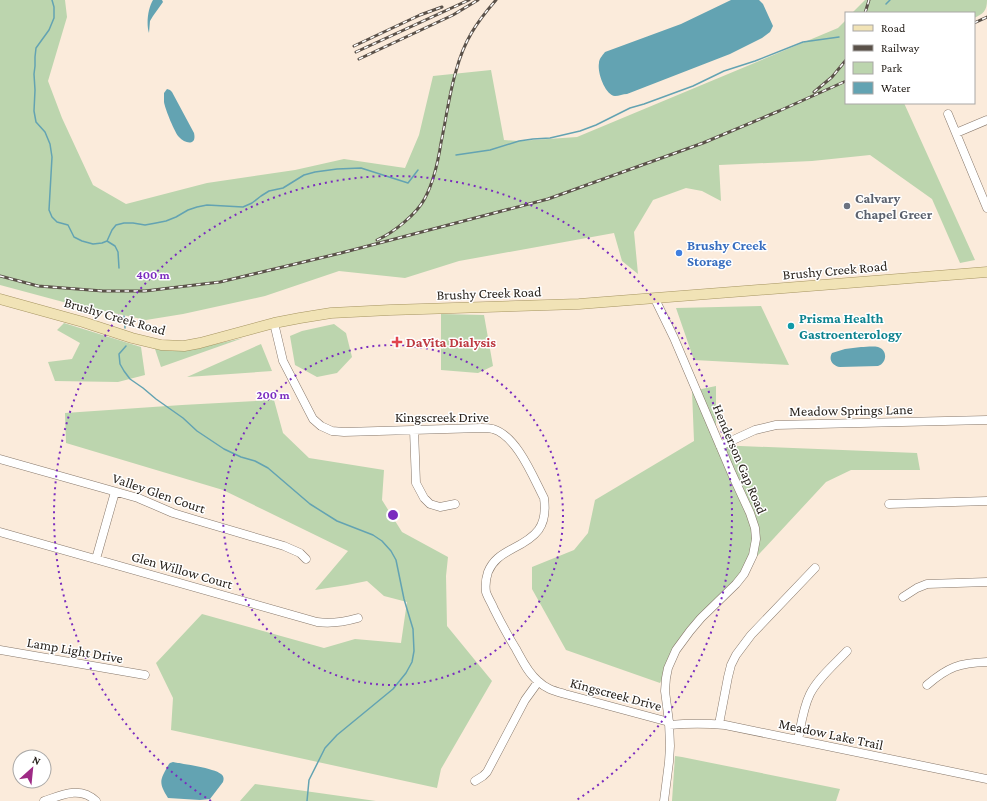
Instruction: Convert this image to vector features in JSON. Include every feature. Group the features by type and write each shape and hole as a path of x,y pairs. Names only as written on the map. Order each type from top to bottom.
{"main road":[{"name":"Brushy Creek Road","path":"0,299 83,322 154,344 184,346 274,323 331,313 565,305 987,272"}],"street":[{"path":"948,114 987,208"},
{"path":"956,133 987,120"},
{"name":"Henderson Gap Road","path":"655,298 674,338 753,520 756,533 753,555 747,569 736,584 693,626 683,639 668,668 666,684 670,746 664,801"},
{"name":"Kingscreek Drive","path":"274,323 283,361 307,409 313,419 321,426 332,431 344,432 493,428 511,440 519,451 544,498 545,517 543,524 537,533 502,554 493,562 489,570 486,581 486,593 497,615 529,672 545,687 669,724"},
{"name":"Meadow Springs Lane","path":"720,446 755,430 776,425 987,420"},
{"path":"414,430 416,483 424,498 430,504 440,507 454,504"},
{"name":"Valley Glen Court","path":"0,459 138,498 173,513 284,546 300,553 306,559"},
{"path":"96,560 115,492"},
{"path":"889,504 987,501"},
{"name":"Glen Willow Court","path":"0,532 317,622 326,624 358,618"},
{"path":"719,724 728,677 731,665 736,655 751,635 815,568"},
{"path":"903,597 917,588 928,584 987,582"},
{"name":"Lamp Light Drive","path":"0,650 145,675"},
{"path":"798,740 804,711 810,693 821,678 847,651"},
{"path":"927,685 936,677 952,668 969,663 987,662"},
{"path":"475,781 487,772 525,700 538,682"},
{"name":"Meadow Lake Trail","path":"669,724 719,724 987,779"},
{"path":"44,801 70,792 81,793 92,797 96,801"}],"green space":[{"path":"0,0 65,0 67,17 48,81 62,118 93,185 126,204 207,183 295,170 344,159 405,168 419,135 433,76 491,70 504,140 519,141 577,137 838,28 845,21 845,104 904,104 975,260 960,263 932,199 870,155 812,161 719,165 721,201 702,191 686,188 653,200 634,232 638,274 622,261 614,233 459,261 405,278 339,271 265,296 183,314 146,320 67,303 0,285"},
{"path":"865,0 987,0 984,12 975,18 975,12 853,12"},
{"path":"761,306 789,365 694,360 676,308"},
{"path":"441,314 484,315 493,366 478,373 441,370"},
{"path":"64,323 141,347 145,375 118,382 55,381 48,362 72,359 80,343 57,330"},
{"path":"334,324 346,333 352,357 337,373 317,377 295,365 290,336 302,331"},
{"path":"243,338 161,367 155,349 185,351"},
{"path":"261,344 272,371 187,377"},
{"path":"716,386 716,445 917,453 920,470 851,470 826,482 685,634 660,683 566,650 532,589 532,567 574,550 588,533 595,500 694,441 692,391"},
{"path":"274,400 283,433 309,458 384,470 382,500 402,532 448,557 446,576 447,626 492,681 441,769 437,788 171,730 173,698 156,663 202,614 324,648 355,639 401,643 407,602 384,596 367,581 315,590 348,551 223,490 66,443 65,413"},
{"path":"675,756 840,789 836,801 672,801"},
{"path":"255,784 376,801 240,801"}],"water":[{"path":"153,0 162,0 163,2 150,21 149,33 148,16"},
{"path":"731,0 759,0 763,4 773,26 770,32 762,38 730,54 627,94 615,96 608,92 602,82 599,72 600,60 605,52 681,24"},
{"path":"167,89 172,92 194,133 194,140 192,142 184,141 177,135 164,102 164,93"},
{"path":"878,347 885,354 885,359 878,366 840,367 835,365 831,360 832,353 845,349"},
{"path":"173,762 205,768 217,772 223,776 223,782 210,799 200,800 168,798 161,781 169,764"}],"waterway":[{"path":"52,0 54,7 54,18 49,30 36,48 34,111 36,122 45,132 50,144 52,157 49,210 52,217 57,222 68,225 74,237 82,241 93,244 102,243 107,241 116,225 124,223 145,225 166,221 197,207 207,205 243,207 252,203 269,191 283,188 304,175 315,172 361,168 408,183 418,170"},
{"path":"886,4 890,0"},
{"path":"456,155 490,150 519,141 550,138 580,131 596,125 630,108 693,86 724,71 755,61 803,42 839,37"},
{"path":"107,241 115,246 118,252 119,268"},
{"path":"124,316 125,328"},
{"path":"126,346 119,354 120,364 130,379 183,418 197,431 224,449 241,457 255,461 268,468 310,504 337,521 373,535 382,541 391,551 396,560 404,599 413,629 414,651 412,662 406,673 393,689 337,735 325,748 309,780 307,801"}],"railway":[{"path":"356,52 469,0"},
{"path":"359,59 453,15 478,0"},
{"path":"377,240 390,233 411,216 425,198 431,185 437,164 451,89 459,60 467,41 482,17 496,0"},
{"path":"865,12 869,0"},
{"path":"354,46 420,15 442,7"},
{"path":"975,23 987,17"},
{"path":"814,92 832,77 845,61"},
{"path":"0,276 38,286 103,291 145,291 220,282 341,253 548,199 703,143 845,81"}],"place":[{"name":"Calvary Chapel Greer","path":"847,206"},
{"name":"Brushy Creek Storage","path":"679,253"},
{"name":"Prisma Health Gastroenterology","path":"791,326"},
{"name":"DaVita Dialysis","path":"397,342"}]}
